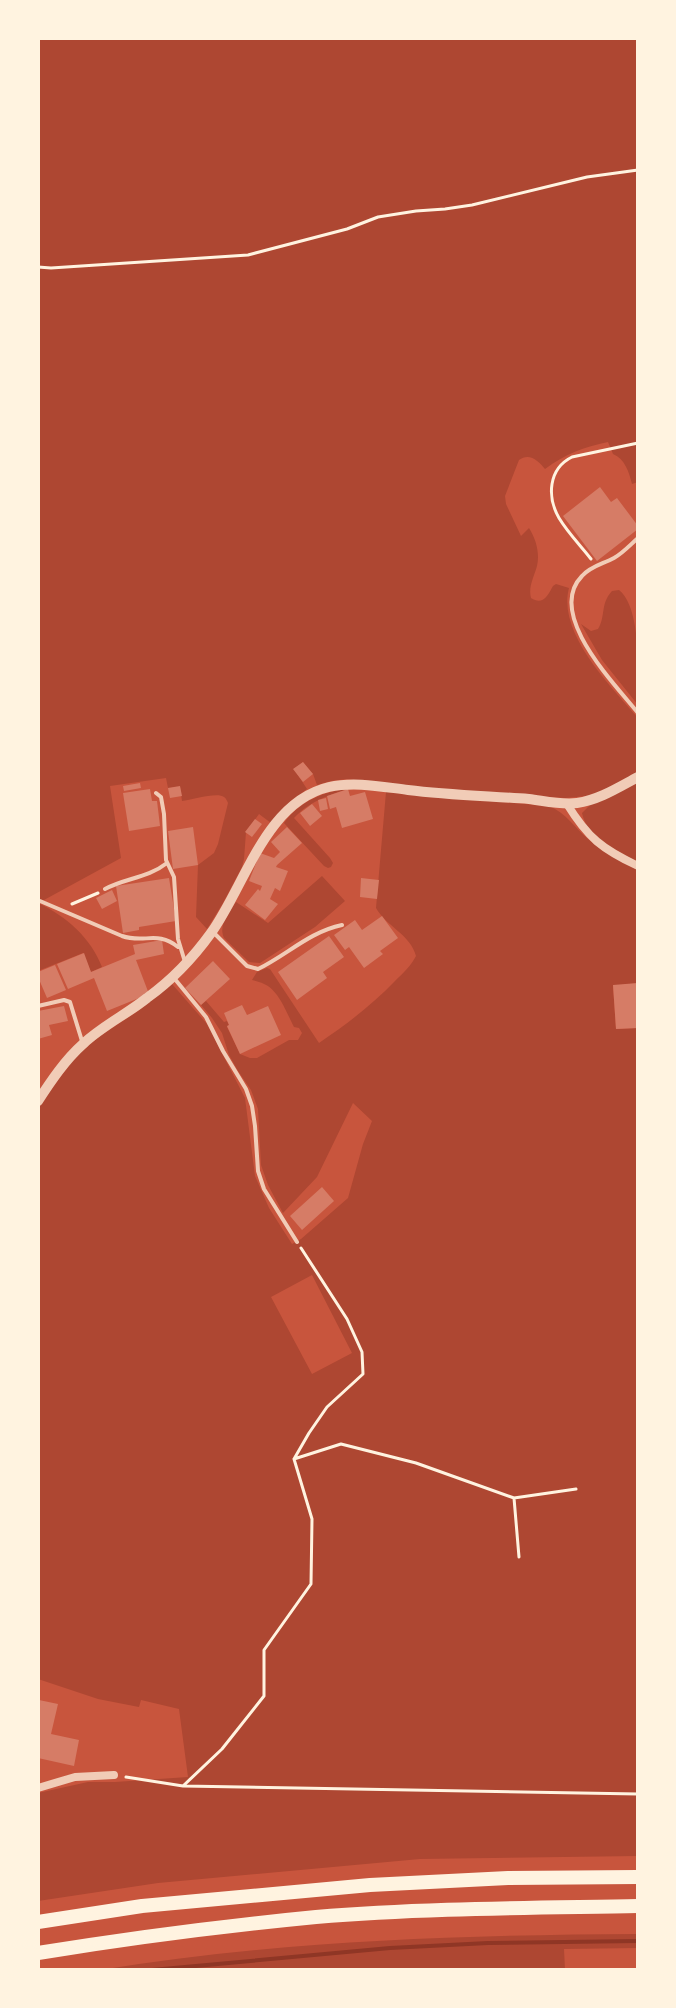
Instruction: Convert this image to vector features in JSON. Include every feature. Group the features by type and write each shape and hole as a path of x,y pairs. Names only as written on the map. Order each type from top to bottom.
{"highway":[{"path":"38,1922 142,1906 370,1885 508,1878 638,1877"},
{"path":"38,1953 139,1937 316,1917 506,1908 638,1906"}],"street":[{"path":"38,1101 83,1044 149,997 186,964 212,931 248,867 281,818 293,805 318,790 367,785 457,796 567,804 594,799 638,777"},
{"path":"567,804 589,835 638,866"},
{"path":"38,1788 75,1777 114,1775"}],"lane":[{"path":"638,538 615,557 596,565 579,579 572,610 588,649 638,713"},
{"path":"156,793 161,797 164,814 167,863 175,882 179,948 186,964"},
{"path":"105,889 153,872 167,863"},
{"path":"40,901 129,939 163,937 179,948"},
{"path":"212,931 247,966 258,969 319,931 342,925"},
{"path":"173,977 206,1017 246,1089 252,1106 258,1171 264,1189 297,1242"},
{"path":"38,1006 64,1000 70,1002 83,1044"}],"path":[{"path":"38,267 248,255 378,217 472,205 587,177 638,170"},
{"path":"596,565 559,517 551,492 556,469 572,457 638,443"},
{"path":"54,908 86,899 105,889"},
{"path":"183,1786 222,1749 264,1696 264,1650 311,1584 312,1519 294,1459 327,1407 363,1374 362,1352 347,1319 297,1242"},
{"path":"294,1459 341,1444 416,1463 514,1498 576,1489"},
{"path":"514,1498 519,1557"},
{"path":"114,1775 183,1786 638,1794"}],"shaded area":[{"path":"38,38 638,38 638,482 632,484 626,466 613,454 608,442 575,452 545,469 534,458 519,460 505,496 521,536 529,528 537,546 538,561 531,598 542,600 556,584 569,588 567,605 578,640 601,675 638,718 638,772 601,792 565,798 465,792 347,779 317,785 303,762 294,769 307,789 285,806 271,823 259,814 246,832 242,867 207,929 196,917 198,865 214,853 218,844 228,803 226,799 216,795 182,801 180,787 168,788 166,778 110,786 121,858 38,901"},
{"path":"619,590 632,612 635,627 638,705 602,660 581,624 591,631 598,629 608,596 612,591"},
{"path":"638,782 638,862 597,837 582,813 591,804"},
{"path":"348,789 313,803 294,818 330,858 333,863 328,868 284,823 297,809 313,799"},
{"path":"386,792 549,806 600,848 638,870 638,983 613,986 616,1029 638,1028 638,1856 420,1859 158,1883 38,1901 38,1793 88,1782 188,1777 179,1709 141,1700 139,1707 98,1699 38,1679 38,1107 76,1056 172,984 207,1024 245,1098 255,1176 269,1208 292,1244 301,1239 348,1198 372,1121 353,1103 317,1177 283,1213 261,1165 258,1109 251,1090 229,1055 222,1033 201,1005 206,1001 224,1022 227,1021 240,1054 250,1058 257,1058 289,1040 298,1040 302,1033 294,1027 278,997 269,987 252,980 257,972 267,968 319,1043 377,998 416,956 404,936 376,908","holes":["312,1275 352,1353 312,1374 271,1297"]},
{"path":"322,876 345,901 315,927 260,963 249,962 224,938 223,924 236,902 268,923"},
{"path":"38,903 76,929 102,967 91,972 83,953 38,971"},
{"path":"638,1934 638,1948 564,1949 565,1970 100,1970 301,1946 503,1936"}],"building":[{"path":"600,487 611,502 617,498 638,529 597,561 563,516"},
{"path":"303,762 313,774 303,782 293,769"},
{"path":"140,783 141,788 124,791 123,786"},
{"path":"180,786 182,796 170,798 168,788"},
{"path":"150,789 152,801 157,801 160,826 129,831 123,793"},
{"path":"348,789 350,796 365,792 373,819 342,828 336,807 330,809 327,796"},
{"path":"326,798 328,809 320,811 318,800"},
{"path":"312,804 322,816 310,826 300,813"},
{"path":"255,819 262,824 252,837 245,832"},
{"path":"193,827 198,865 173,869 168,831"},
{"path":"287,827 302,843 276,867 288,871 280,891 275,888 270,899 278,904 265,920 245,905 262,886 249,881 260,853 274,858 280,852 271,842"},
{"path":"169,878 176,921 123,933 116,886"},
{"path":"361,878 379,880 377,899 360,897"},
{"path":"112,890 117,901 102,909 96,898"},
{"path":"382,916 398,938 364,968 349,947 345,950 334,935 355,920 362,930"},
{"path":"329,936 344,957 323,972 327,978 297,1000 278,972"},
{"path":"162,940 164,954 136,960 149,994 107,1011 94,978 68,989 57,964 84,953 91,972 135,954 133,945"},
{"path":"213,961 230,979 201,1005 185,988"},
{"path":"55,965 66,990 47,998 38,972"},
{"path":"638,983 638,1028 616,1029 613,985"},
{"path":"242,1005 247,1015 268,1006 281,1035 240,1054 224,1013"},
{"path":"64,1006 68,1021 49,1025 52,1035 38,1039 38,1011"},
{"path":"322,1187 334,1201 302,1230 290,1216"},
{"path":"39,1700 58,1704 51,1734 79,1740 74,1766 38,1758"}],"waterway":[{"path":"152,1970 390,1948 638,1941"}]}
